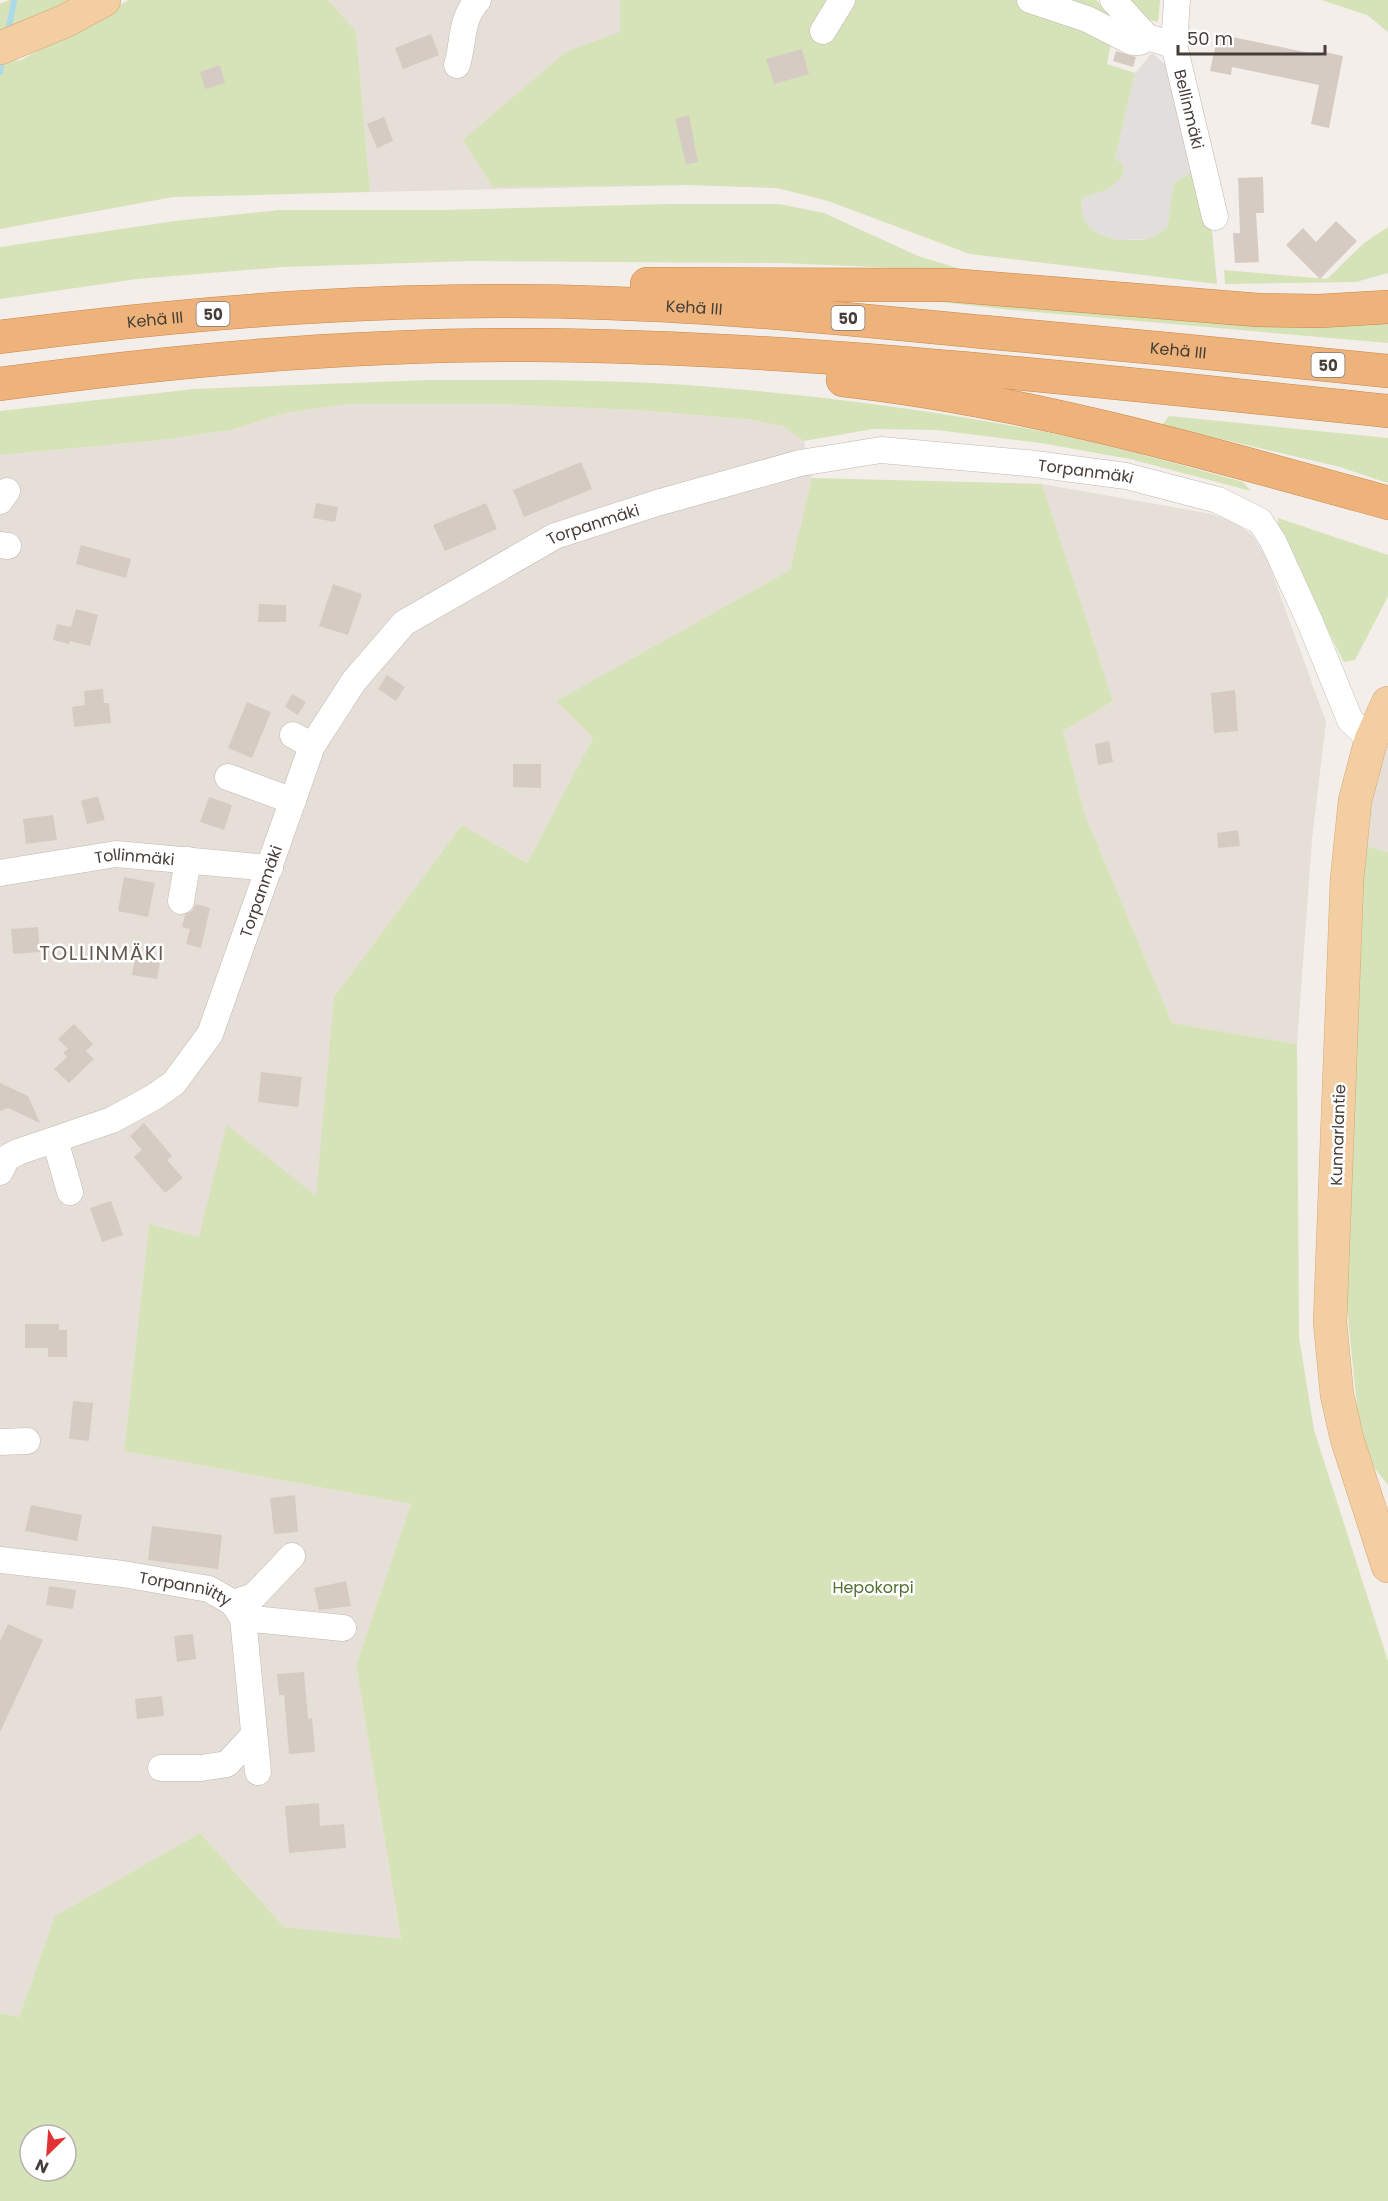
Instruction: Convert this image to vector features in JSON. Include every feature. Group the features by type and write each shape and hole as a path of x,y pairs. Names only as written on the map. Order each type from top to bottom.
{"highway":[{"path":"426,302 540,284 787,284 949,285 1258,309 1319,311 1388,307"},
{"name":"Kehä III","path":"0,338 109,323 238,312 426,302 605,303 785,312 1388,371"},
{"path":"0,384 112,369 286,353 427,347 631,347 895,363 1388,411"},
{"path":"631,347 726,367 891,386 1088,422 1388,503"}],"main road":[{"path":"0,48 65,21 104,0"},
{"name":"Kunnarlantie","path":"1388,703 1371,740 1355,801 1347,879 1330,1322 1337,1395 1347,1439 1388,1566"}],"street":[{"path":"457,64 463,46 463,26 470,9 478,0"},
{"path":"823,31 842,0"},
{"path":"1030,0 1039,5 1087,19 1132,42 1140,42 1147,37"},
{"path":"1113,0 1147,37 1174,45"},
{"name":"Bellinmäki","path":"1177,0 1174,45 1215,217"},
{"name":"Torpanmäki","path":"0,1172 15,1142 55,1140 115,1129 174,1083 210,1034 293,801 302,741 404,623 530,549 555,537 657,503 800,463 881,450 1027,463 1126,476 1218,500 1260,521 1273,541 1310,622 1343,706 1350,720 1371,740"},
{"path":"228,777 293,801"},
{"name":"Tollinmäki","path":"0,873 116,854 270,868"},
{"path":"181,901 188,860"},
{"path":"55,1140 70,1192"},
{"path":"0,1442 27,1441"},
{"path":"238,1611 292,1556"},
{"name":"Torpanniitty","path":"0,1560 123,1574 209,1589 238,1611 258,1772"},
{"path":"238,1611 343,1628"},
{"path":"161,1768 201,1768 227,1764 254,1735"}],"shaded area":[{"path":"328,0 653,0 777,188 689,185 370,192 356,31"},
{"path":"1152,53 1166,65 1194,171 1174,183 1167,228 1149,239 1120,240 1101,237 1084,223 1082,198 1110,187 1123,165 1115,158 1135,73"},
{"path":"347,404 497,404 637,410 744,419 782,426 804,441 812,478 790,570 556,701 593,738 527,863 462,825 334,997 317,1197 199,1237 149,1224 124,1451 411,1504 356,1665 401,1940 284,1927 200,1833 55,1916 19,2017 0,2013 0,455 161,440 231,430 285,413"},
{"path":"1042,484 1212,514 1234,522 1252,535 1266,556 1326,722 1312,840 1297,1044 1172,1023 1085,815 1063,731 1113,701"},
{"path":"1388,739 1388,852 1361,845 1374,772"}],"green space":[{"path":"9,0 85,0 0,40 0,4"},
{"path":"129,0 328,0 356,31 370,192 173,197 0,229 0,63 21,60"},
{"path":"620,0 1096,0 1115,22 1107,64 1135,73 1115,158 1123,165 1123,175 1110,188 1082,198 1084,218 1094,231 1111,238 1136,240 1152,237 1167,228 1174,183 1194,171 1212,232 1217,284 970,254 828,201 777,188 689,185 493,187 463,140 566,52 620,32"},
{"path":"1126,0 1160,0 1158,22 1139,17"},
{"path":"1321,0 1388,0 1388,32 1367,15"},
{"path":"670,204 779,204 824,213 918,256 967,271 782,263 470,261 283,267 137,279 0,299 0,247 175,221 279,210 443,210"},
{"path":"1388,227 1388,273 1356,282 1225,284 1224,270 1327,279 1364,243"},
{"path":"842,291 1388,318 1388,343 1012,310"},
{"path":"428,380 632,382 700,386 874,404 1003,424 1095,443 1243,482 1251,491 1130,459 1041,443 937,430 873,429 804,441 782,426 745,419 637,410 497,404 347,404 285,413 231,430 161,440 0,455 0,411 194,389"},
{"path":"1169,416 1388,438 1388,483 1340,467 1162,425"},
{"name":"Hepokorpi","path":"812,478 1042,484 1113,701 1063,731 1085,815 1172,1023 1297,1044 1299,1337 1314,1430 1388,1661 1388,2201 0,2201 0,2013 19,2017 55,1916 200,1833 284,1927 401,1939 356,1665 411,1504 124,1451 149,1224 199,1237 227,1125 316,1196 334,997 462,825 527,863 593,738 556,701 790,570"},
{"path":"1278,518 1388,555 1388,596 1355,660 1344,662 1279,536"},
{"path":"1361,845 1388,852 1388,1485 1369,1461 1360,1435 1344,1279"}],"building":[{"path":"431,34 439,55 403,69 395,48"},
{"path":"1218,34 1324,56 1325,52 1343,56 1329,128 1311,124 1319,85 1232,67 1231,75 1210,71"},
{"path":"802,49 809,74 774,84 766,59"},
{"path":"1116,51 1136,57 1133,67 1113,61"},
{"path":"220,65 225,83 205,89 200,72"},
{"path":"689,115 698,162 686,164 675,119"},
{"path":"384,117 393,141 377,148 367,124"},
{"path":"1263,177 1264,213 1256,213 1259,262 1235,263 1233,233 1240,233 1238,178"},
{"path":"1336,221 1357,241 1320,279 1286,245 1303,228 1316,242"},
{"path":"581,462 592,489 524,517 513,490"},
{"path":"316,503 338,507 335,522 313,518"},
{"path":"486,503 497,529 445,551 433,525"},
{"path":"81,545 131,559 126,578 76,564"},
{"path":"333,584 362,594 348,635 319,626"},
{"path":"259,604 286,605 286,622 258,622"},
{"path":"76,609 98,615 90,646 53,640 57,624 71,627"},
{"path":"387,675 405,687 396,701 378,689"},
{"path":"103,689 104,703 109,703 111,723 74,727 72,707 85,705 84,691"},
{"path":"1235,690 1238,731 1214,733 1211,693"},
{"path":"292,694 306,702 298,715 285,707"},
{"path":"247,702 271,712 252,758 228,748"},
{"path":"1109,741 1113,762 1098,765 1095,744"},
{"path":"513,764 541,764 541,788 513,787"},
{"path":"98,796 105,820 87,824 81,801"},
{"path":"209,797 232,805 224,830 200,822"},
{"path":"53,815 57,840 26,844 23,819"},
{"path":"1238,830 1240,846 1218,848 1217,833"},
{"path":"124,877 155,883 148,917 118,911"},
{"path":"196,904 210,908 201,948 186,944 190,929 182,927 185,915 192,911"},
{"path":"38,927 40,952 13,954 11,929"},
{"path":"135,958 160,962 157,979 132,975"},
{"path":"74,1024 93,1044 86,1051 94,1059 69,1083 54,1069 67,1057 63,1053 68,1049 58,1039"},
{"path":"261,1072 302,1077 298,1107 258,1102"},
{"path":"0,1083 28,1096 40,1123 8,1108 0,1111"},
{"path":"144,1123 172,1156 167,1160 183,1178 165,1193 134,1157 142,1150 130,1136"},
{"path":"111,1201 123,1235 102,1242 90,1208"},
{"path":"25,1324 59,1324 59,1330 67,1330 67,1357 48,1357 48,1348 25,1348"},
{"path":"73,1401 93,1403 89,1441 69,1439"},
{"path":"295,1495 298,1532 274,1534 270,1498"},
{"path":"31,1505 82,1515 77,1541 25,1531"},
{"path":"152,1526 222,1535 218,1569 148,1560"},
{"path":"346,1581 351,1606 319,1610 314,1588"},
{"path":"49,1586 76,1590 73,1609 46,1605"},
{"path":"8,1624 43,1640 0,1732 0,1641"},
{"path":"193,1634 196,1659 177,1662 174,1636"},
{"path":"304,1672 308,1719 312,1718 315,1752 289,1754 284,1695 279,1695 277,1674"},
{"path":"162,1696 164,1716 137,1719 135,1699"},
{"path":"319,1803 320,1826 344,1824 346,1848 289,1853 285,1806"}],"waterway":[{"path":"9,26 14,2"},
{"path":"0,72 1,66"}],"district":[{"name":"TOLLINMÄKI","path":"102,953"}]}
